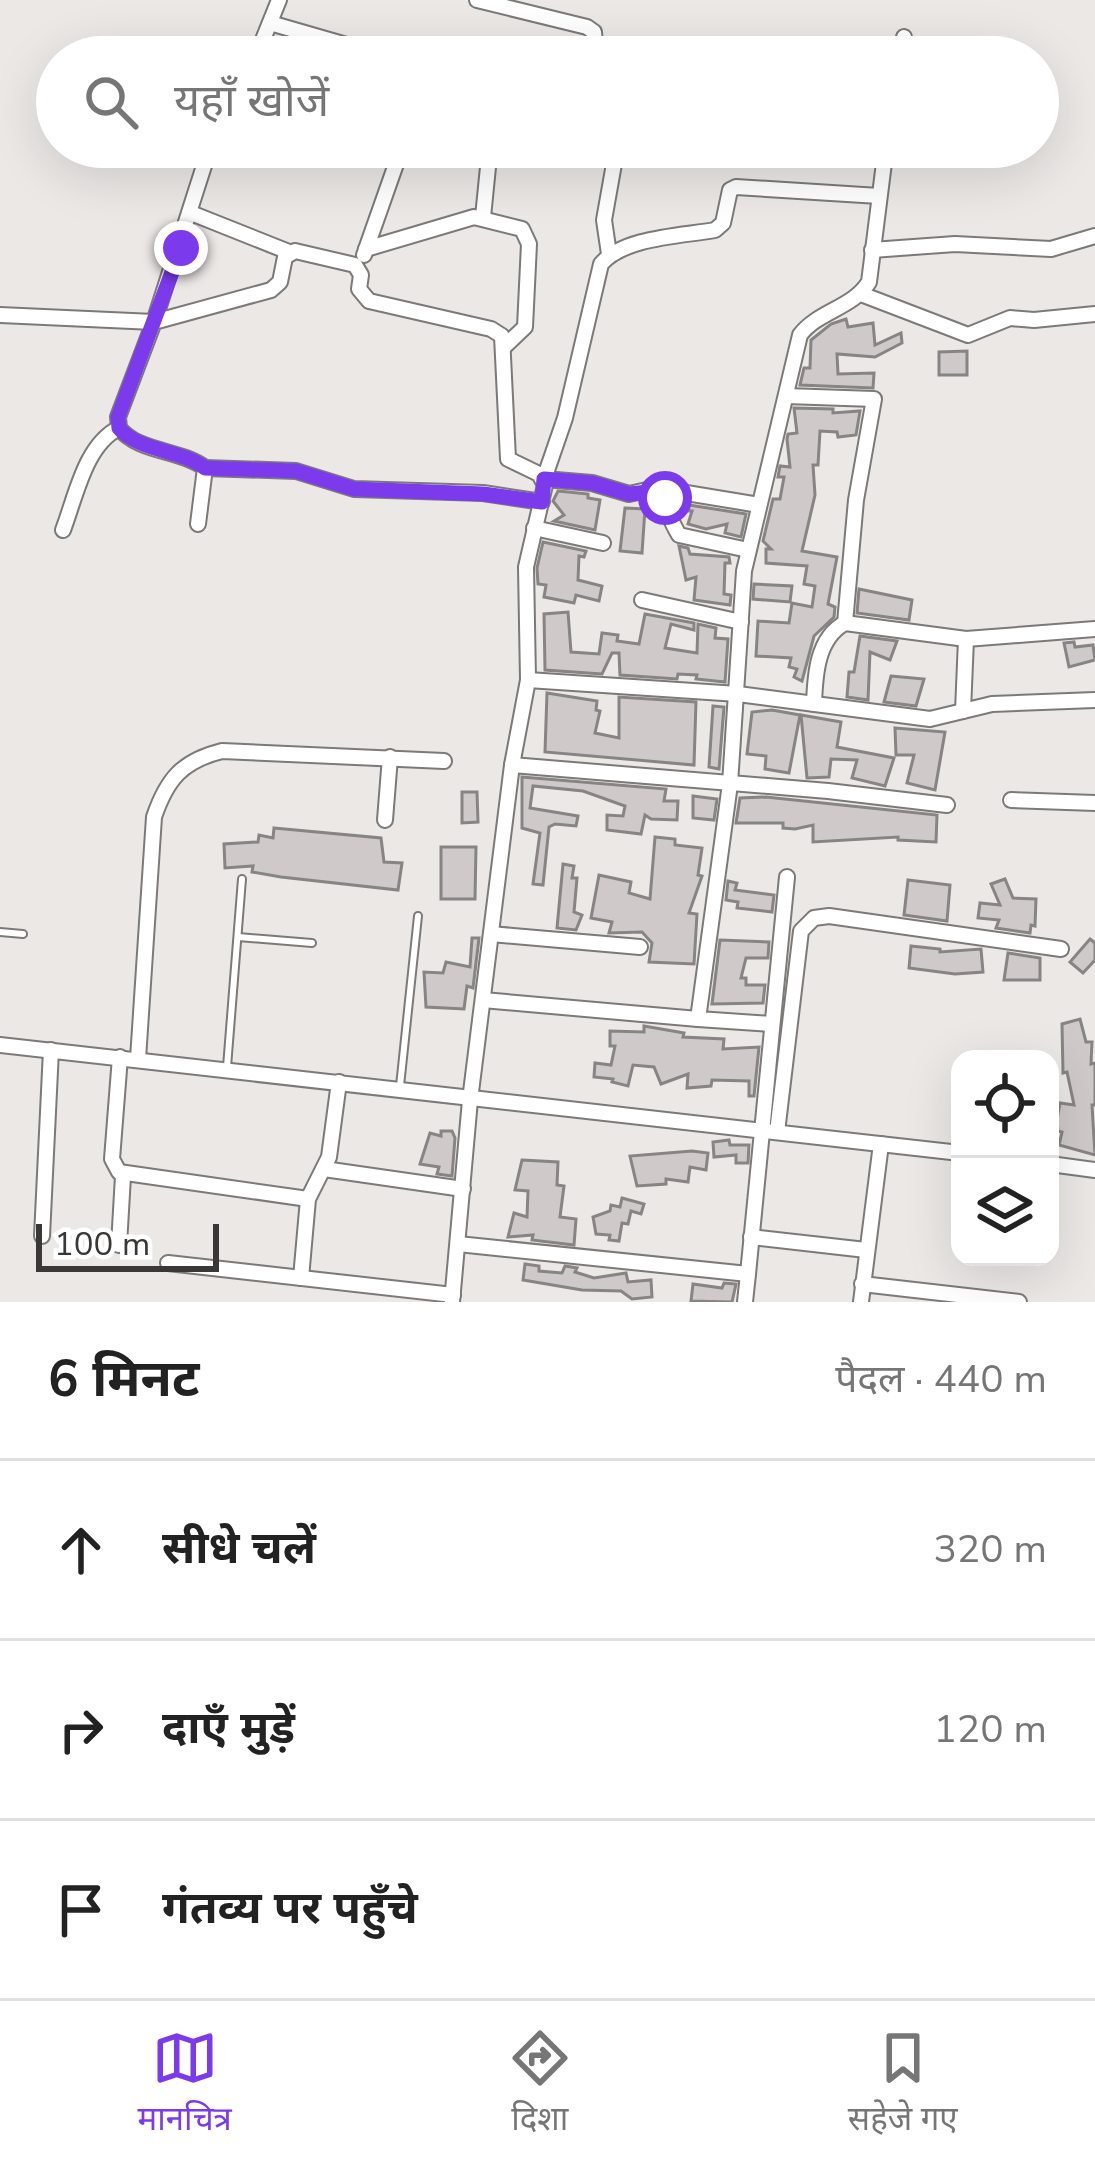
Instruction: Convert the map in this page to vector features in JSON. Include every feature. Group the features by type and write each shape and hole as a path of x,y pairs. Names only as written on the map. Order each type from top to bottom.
{"street":[{"path":"265,36 279,0"},
{"path":"477,0 587,27 594,36"},
{"path":"270,23 315,36"},
{"path":"204,168 118,417 119,428 132,440 205,468 296,471 354,489 483,494 542,502"},
{"path":"395,168 359,268 359,289 369,302 491,329 502,336 508,459 544,479 592,483 629,494 668,490 759,505"},
{"path":"483,217 488,168"},
{"path":"609,254 604,220 613,168"},
{"path":"698,1019 730,784 748,550 800,335 805,327 861,295 869,282 883,168"},
{"path":"167,1263 452,1298 470,1100 512,764 528,680 526,567 544,479 565,418 601,264 609,254 625,248 715,230 723,223 730,190 742,186 879,196"},
{"path":"191,213 289,252 359,268"},
{"path":"366,249 483,217 522,229 529,244 525,328 506,346"},
{"path":"872,250 956,244 1051,249 1095,236"},
{"path":"0,315 154,322 272,290 280,282 289,252"},
{"path":"861,295 968,335 1010,318 1095,314"},
{"path":"786,396 874,400 849,556 845,622 826,640 816,668 814,704"},
{"path":"64,530 94,449 105,435 119,428"},
{"path":"198,524 205,468"},
{"path":"668,490 665,498 679,535 748,550"},
{"path":"534,528 603,544"},
{"path":"642,600 741,622"},
{"path":"845,622 966,639 1095,629"},
{"path":"963,711 966,639"},
{"path":"528,680 738,694 930,719 992,704 1095,700"},
{"path":"138,1059 154,817 164,788 177,771 222,751 444,760"},
{"path":"385,820 390,758"},
{"path":"512,764 947,805"},
{"path":"1011,800 1095,803"},
{"path":"769,1131 771,1024 787,878"},
{"path":"745,1302 751,1237 801,931 814,918 829,916 1060,949"},
{"path":"491,934 640,947"},
{"path":"483,1000 771,1024"},
{"path":"0,1045 951,1152"},
{"path":"42,1237 51,1050"},
{"path":"120,1057 112,1159 123,1176 308,1199"},
{"path":"302,1278 308,1199 324,1169 340,1082"},
{"path":"861,1302 881,1144"},
{"path":"1059,1165 1095,1170"},
{"path":"324,1169 463,1189"},
{"path":"119,1244 123,1176"},
{"path":"751,1237 866,1250"},
{"path":"458,1244 748,1274"},
{"path":"862,1284 1019,1302"}],"lane":[{"path":"227,1069 242,879"},
{"path":"399,1090 418,916"},
{"path":"0,932 23,934"},
{"path":"237,937 313,943"}],"building":[{"path":"846,319 848,327 873,323 875,345 901,333 902,343 875,357 837,354 838,374 874,373 873,388 800,385 804,368 810,368 811,340"},
{"path":"967,351 967,375 939,375 939,352"},
{"path":"794,408 860,411 856,435 838,437 837,432 820,431 818,465 813,465 815,495 802,551 837,557 828,604 835,607 834,617 814,636 802,681 794,677 797,669 789,667 791,658 756,656 758,621 789,623 792,603 812,607 815,586 804,584 807,566 766,563 766,549 771,549 763,541 773,499 780,499 784,477 778,477 780,466 790,467 787,439 788,434 797,433"},
{"path":"558,491 600,500 595,530 554,521 564,515 553,501"},
{"path":"689,505 746,514 741,537 725,533 727,524 706,529 688,524"},
{"path":"625,508 645,509 642,553 620,551"},
{"path":"543,542 586,551 584,557 579,556 578,580 602,586 599,601 576,595 574,603 544,597 546,585 538,584 537,568"},
{"path":"679,546 688,548 690,554 729,557 724,594 731,595 730,605 694,600 696,577 686,580"},
{"path":"754,584 792,586 790,602 753,599"},
{"path":"859,589 912,600 909,620 857,613"},
{"path":"568,612 571,652 599,654 602,633 639,644 645,614 694,623 694,630 671,624 665,648 697,653 698,624 716,628 715,638 728,639 725,682 696,679 697,675 678,674 677,679 620,675 619,653 612,653 602,674 545,670 544,614"},
{"path":"860,636 897,641 890,660 870,652 868,700 847,697"},
{"path":"1074,642 1075,647 1093,645 1095,660 1069,667 1064,643"},
{"path":"891,676 924,679 916,706 884,702"},
{"path":"547,693 597,701 600,711 595,733 619,738 619,697 696,702 694,765 545,752"},
{"path":"713,706 724,707 719,769 709,767"},
{"path":"752,712 800,715 789,773 765,769 766,756 747,754"},
{"path":"801,715 841,722 837,747 894,758 885,786 852,778 857,760 831,759 829,777 807,778"},
{"path":"895,728 945,732 935,790 907,783 914,755 896,755"},
{"path":"522,777 666,789 664,801 678,801 677,820 645,815 641,834 607,830 607,815 623,816 625,806 583,791 533,786 530,808 578,816 576,826 549,827 543,885 533,884 540,833 522,828"},
{"path":"462,792 477,792 478,822 462,823"},
{"path":"693,796 717,799 714,820 693,818"},
{"path":"740,798 937,815 936,842 898,837 813,842 813,825 795,829 783,828 783,823 736,823"},
{"path":"274,828 381,838 384,862 402,863 398,890 281,877 252,872 253,866 225,868 224,844 258,842 259,835 273,838"},
{"path":"655,837 702,848 698,875 702,876 689,913 697,914 694,964 649,962 652,943 642,932 609,933 612,922 591,918 599,875 631,882 629,893 650,899"},
{"path":"441,847 476,847 475,899 441,899"},
{"path":"563,864 574,866 572,878 577,878 574,912 582,915 576,930 557,928"},
{"path":"1005,879 1013,898 1036,899 1035,926 1031,925 1030,933 996,928 999,920 978,918 980,903 1000,905 991,884"},
{"path":"908,880 950,885 947,921 904,915"},
{"path":"728,881 737,883 735,890 774,895 772,912 737,908 738,902 726,900"},
{"path":"472,938 479,938 473,988 467,986 464,1009 426,1007 424,972 443,973 446,962 470,967"},
{"path":"1090,939 1095,943 1095,960 1083,973 1070,962"},
{"path":"720,940 769,942 768,958 746,958 741,978 746,978 746,985 765,985 763,1003 712,1004"},
{"path":"911,946 940,952 981,949 983,972 909,968"},
{"path":"1008,953 1040,958 1040,980 1004,980"},
{"path":"1080,1019 1086,1042 1092,1042 1095,1155 1059,1145 1060,1103 1074,1105 1067,1072 1063,1073 1062,1024"},
{"path":"644,1026 684,1033 683,1037 724,1039 723,1049 759,1047 754,1096 749,1096 749,1081 712,1080 711,1086 687,1088 688,1074 661,1084 654,1067 633,1065 628,1086 594,1077 595,1063 611,1065 615,1046 610,1046 610,1031 644,1032"},
{"path":"441,1131 452,1131 455,1138 452,1176 437,1174 439,1167 420,1164 430,1133 441,1136"},
{"path":"729,1140 730,1145 749,1145 748,1163 736,1163 736,1155 714,1157 713,1142"},
{"path":"708,1153 706,1170 690,1167 688,1182 666,1179 666,1184 637,1186 630,1156"},
{"path":"522,1160 558,1162 557,1185 564,1186 560,1217 576,1219 574,1245 532,1240 533,1235 508,1237 514,1213 527,1217 528,1191 515,1190"},
{"path":"622,1198 644,1204 641,1214 631,1211 628,1224 622,1223 619,1241 596,1234 593,1217 610,1211 611,1205 620,1207"},
{"path":"525,1264 562,1273 565,1266 577,1268 575,1272 594,1278 626,1273 628,1282 651,1280 652,1297 632,1299 621,1291 523,1280"},
{"path":"724,1283 736,1284 732,1302 691,1301 693,1284 722,1288"}],"route":[{"path":"181,248 118,417 123,435 132,440 205,468 296,471 354,489 483,494 542,502 544,479 592,483 629,494 668,490 665,498"}]}
